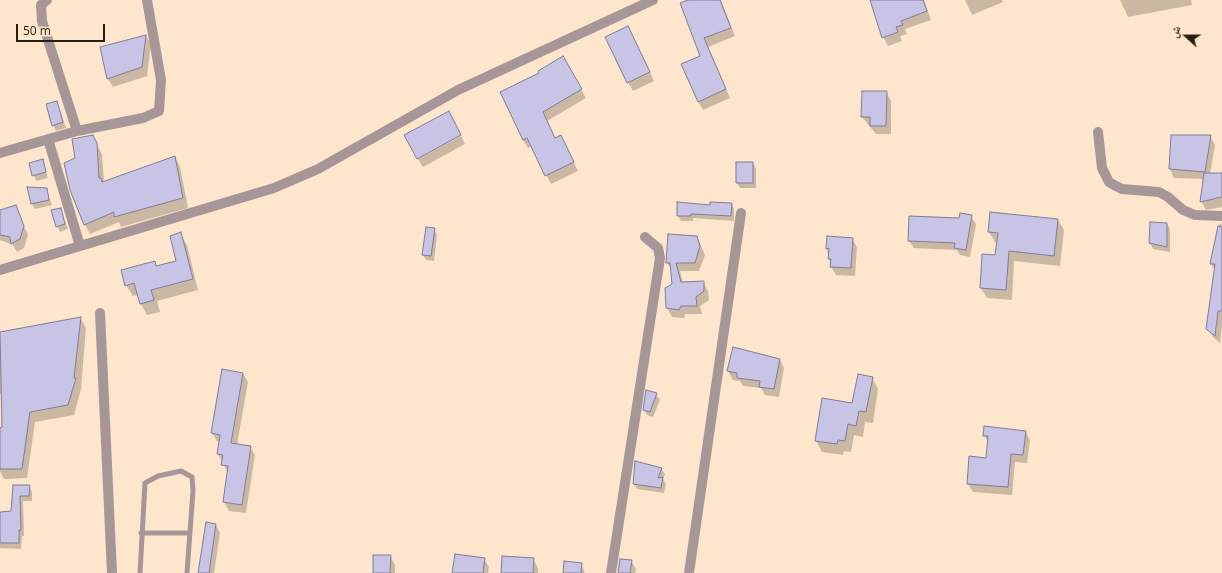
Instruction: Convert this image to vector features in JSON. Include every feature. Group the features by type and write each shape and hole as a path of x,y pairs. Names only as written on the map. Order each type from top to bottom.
{"street":[{"path":"47,0 41,5 42,21 77,131"},
{"path":"0,153 77,131 143,118 158,111 161,80 147,0"},
{"path":"0,270 274,188 318,169 458,90 653,0"},
{"path":"1098,132 1102,168 1109,182 1122,189 1159,192 1168,197 1183,210 1195,215 1222,216"},
{"path":"48,139 80,246"},
{"path":"689,573 742,213"},
{"path":"611,573 660,258 658,248 645,237"},
{"path":"100,313 112,573"}],"lane":[{"path":"140,573 145,483 158,476 181,471 192,477 187,573"},
{"path":"142,533 190,533"}],"building":[{"path":"688,0 720,0 731,28 704,38 726,89 698,102 681,64 700,56 680,3"},
{"path":"870,0 923,0 927,11 901,21 903,25 896,27 898,32 882,38"},
{"path":"628,26 650,72 627,83 605,37"},
{"path":"146,35 142,67 107,79 100,47"},
{"path":"563,56 582,89 543,112 555,138 561,135 574,162 545,176 527,138 523,140 500,92 539,73 538,71"},
{"path":"862,91 887,91 886,126 870,126 870,117 861,117"},
{"path":"57,101 63,122 52,126 46,104"},
{"path":"449,111 461,135 417,159 404,135"},
{"path":"93,135 97,143 99,178 101,178 102,182 175,156 183,198 114,217 114,212 84,225 70,190 64,163 75,158 72,139"},
{"path":"1171,135 1211,135 1205,172 1169,169"},
{"path":"43,159 46,172 32,176 29,163"},
{"path":"736,162 753,162 753,183 736,183"},
{"path":"1204,173 1222,173 1222,197 1200,202"},
{"path":"27,187 47,188 49,200 31,204"},
{"path":"677,202 710,205 710,202 732,203 731,216 691,214 691,216 677,216"},
{"path":"16,205 24,226 20,239 11,244 10,237 0,235 0,210"},
{"path":"61,208 65,224 56,227 51,210"},
{"path":"990,212 1058,219 1054,256 1009,251 1006,290 980,288 982,254 995,255 998,233 988,232"},
{"path":"960,213 972,215 966,250 954,248 955,243 908,241 909,216 959,218"},
{"path":"1150,222 1167,223 1167,247 1149,243"},
{"path":"1218,226 1222,227 1222,311 1218,311 1215,336 1206,329 1215,264 1210,264"},
{"path":"426,227 435,228 431,256 422,255"},
{"path":"181,232 193,279 151,290 154,300 140,304 134,283 125,286 121,270 155,261 156,266 176,261 170,236"},
{"path":"668,234 697,236 700,246 695,263 676,263 681,282 704,281 704,291 696,297 697,306 681,306 679,310 666,308 665,288 672,284 670,263 666,263"},
{"path":"827,236 853,238 851,268 830,267 831,259 828,259 829,248 826,249"},
{"path":"81,317 74,378 76,378 68,405 30,412 22,469 0,469 0,428 2,427 0,332"},
{"path":"733,347 780,359 774,389 759,387 760,381 737,378 737,373 727,371"},
{"path":"222,369 243,373 231,443 251,446 242,505 223,502 228,466 221,465 223,455 217,454 220,435 211,433"},
{"path":"858,374 873,377 866,412 859,411 856,426 848,424 845,441 838,440 837,444 815,441 822,398 852,403"},
{"path":"646,390 657,393 650,412 643,410"},
{"path":"984,426 1026,431 1023,455 1011,454 1008,487 967,484 969,456 986,458 988,436 983,436"},
{"path":"635,461 662,468 658,478 663,477 661,488 633,484"},
{"path":"13,485 30,485 29,496 20,496 21,530 19,530 19,543 0,543 0,512 11,511"},
{"path":"206,522 216,524 209,573 198,573"},
{"path":"455,554 485,558 483,573 452,573"},
{"path":"373,555 391,555 390,573 373,573"},
{"path":"502,556 534,558 533,573 501,573"},
{"path":"620,559 632,560 630,573 618,573"},
{"path":"564,561 582,563 581,573 563,573"}]}
